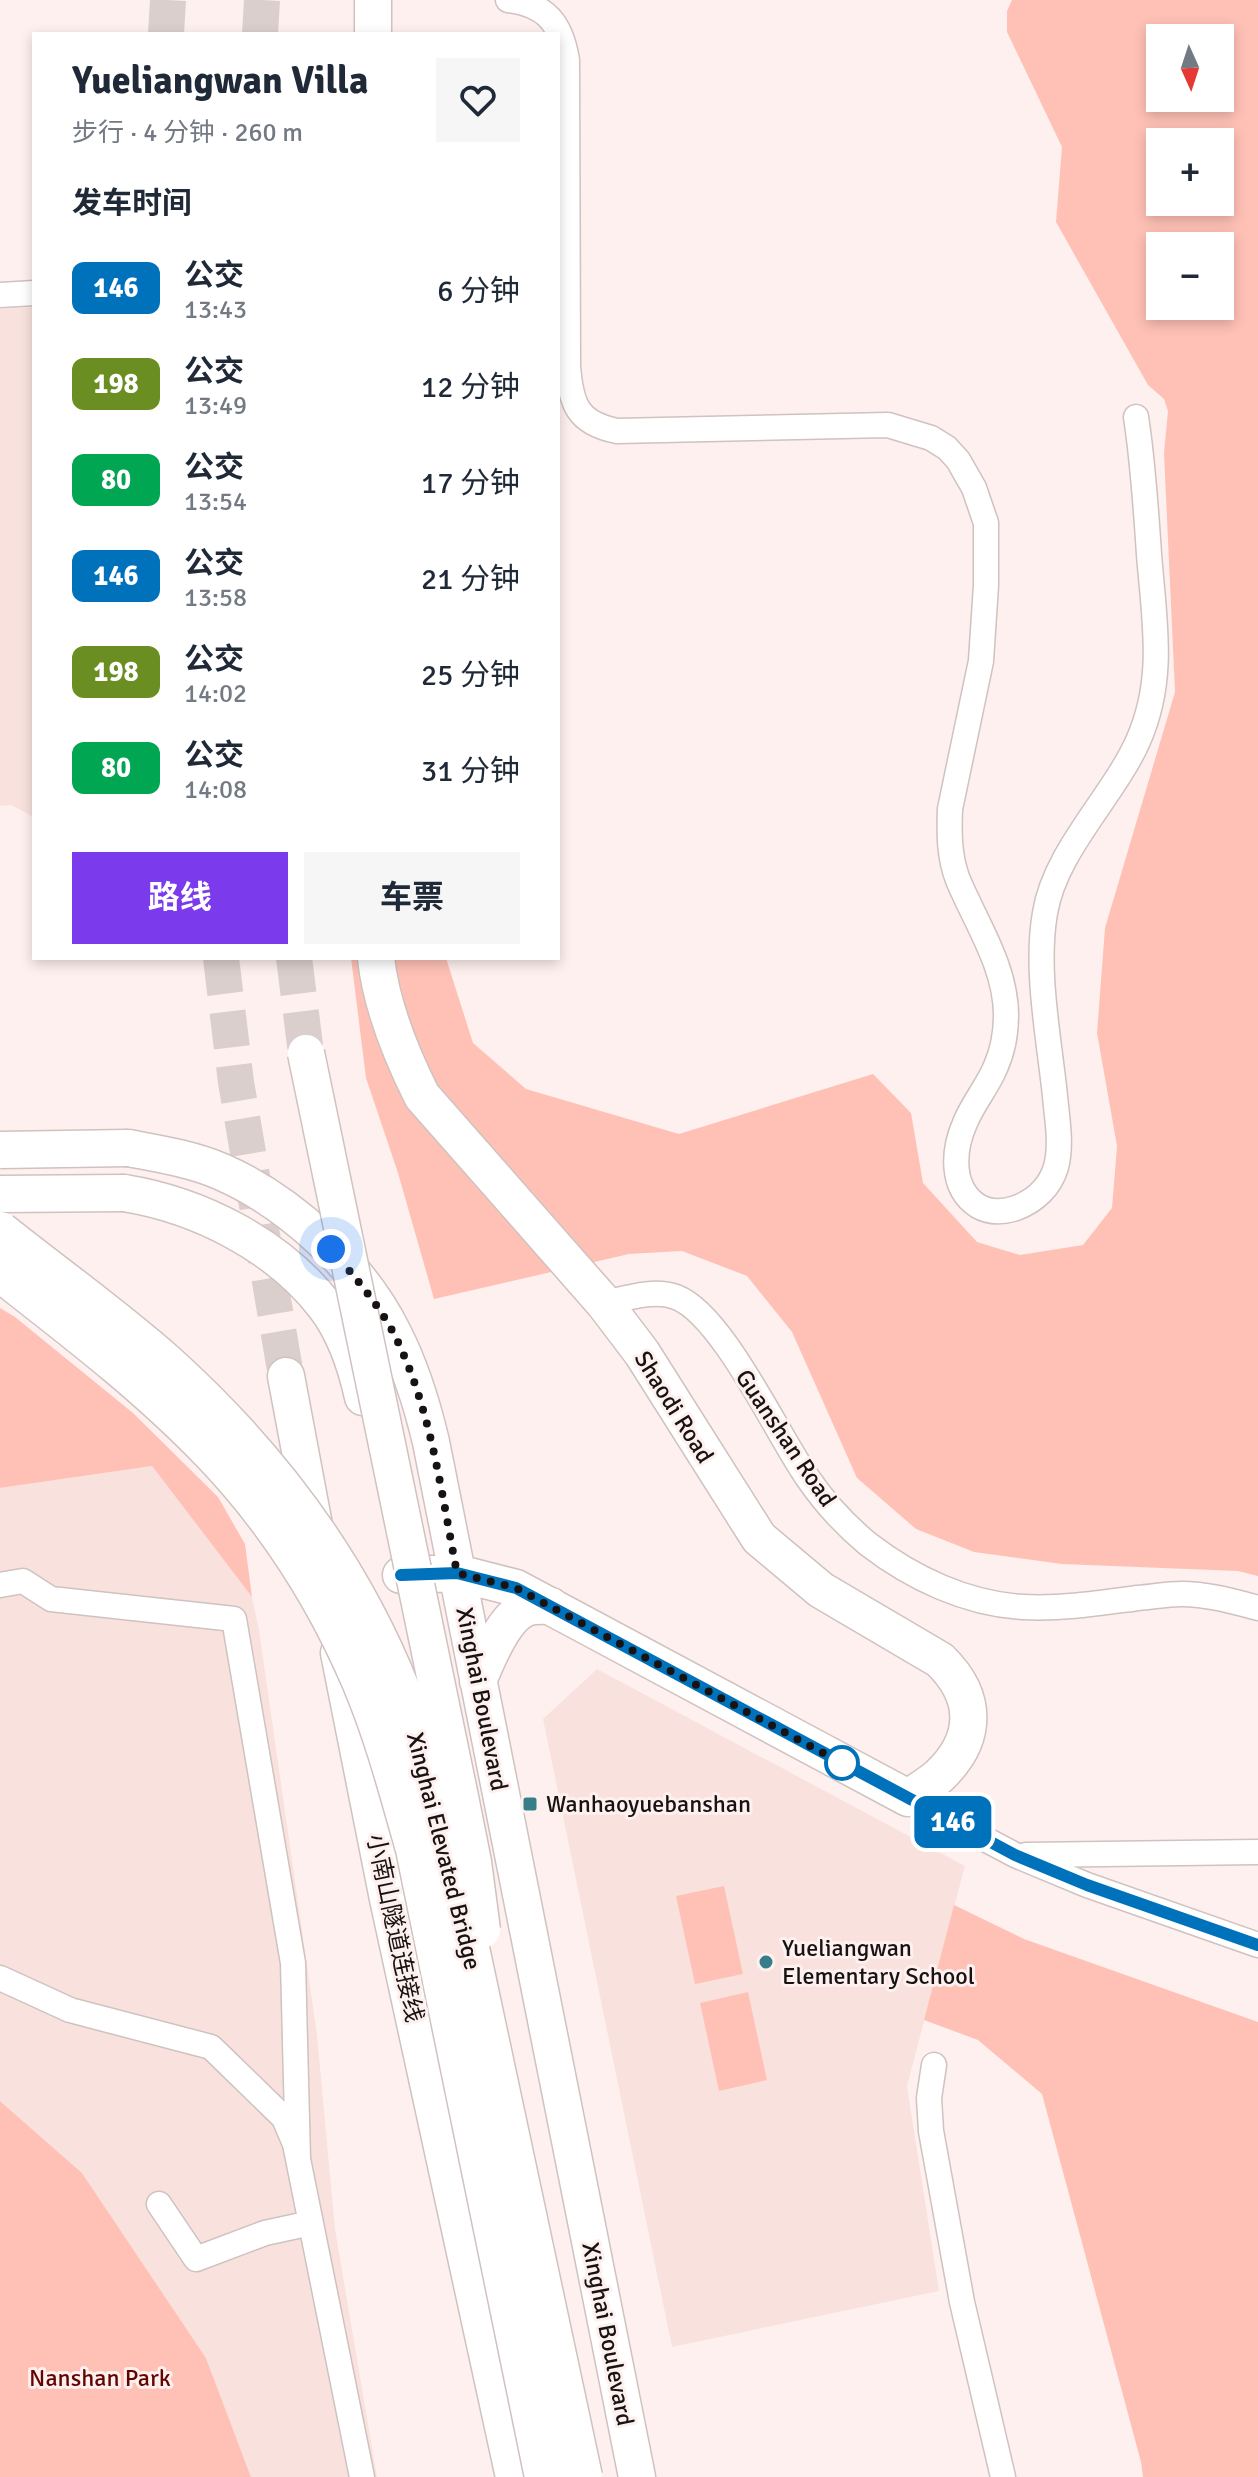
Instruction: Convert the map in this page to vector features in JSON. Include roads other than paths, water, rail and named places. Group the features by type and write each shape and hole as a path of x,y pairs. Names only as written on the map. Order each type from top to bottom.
{"main road":[{"name":"Xinghai Elevated Bridge","path":"0,1232 164,1363 245,1441 312,1525 339,1566 384,1653 418,1739 445,1836 582,2477"},
{"name":"Xinghai Elevated Bridge","path":"0,1271 135,1380 213,1453 284,1540 314,1586 362,1682 389,1756 416,1849 545,2477"}],"street":[{"path":"373,0 373,32"},
{"path":"508,0 532,6 548,15 564,38 567,60 568,366 575,406 585,417 599,427 617,431 888,425 931,438 947,448 958,460 974,488 986,523 981,661 950,809 949,830 958,879 998,971 1006,1001 1002,1053 989,1083 965,1120 956,1157 956,1172 966,1195 987,1210 1010,1210 1031,1201 1049,1183 1055,1169 1059,1136 1042,971 1045,909 1064,862 1137,744 1152,704 1156,634 1136,417"},
{"path":"0,295 32,293"},
{"name":"Shaodi Road","path":"376,960 381,987 406,1062 422,1096 604,1303 642,1353 759,1538 821,1590 931,1655 954,1674 965,1695 969,1712 965,1739 954,1759 938,1777 908,1798"},
{"path":"306,1053 467,1833 506,2114"},
{"name":"Xinghai Boulevard","path":"0,1150 128,1148 177,1157 222,1172 263,1194 298,1219 331,1249 367,1291 392,1330 422,1403 637,2477"},
{"path":"0,1194 124,1193 155,1198 203,1214 269,1253 324,1305 342,1333 361,1385 435,1741 501,2164 565,2477"},
{"name":"Guanshan Road","path":"604,1303 647,1294 676,1297 692,1307 716,1329 807,1478 847,1526 892,1562 947,1590 1022,1607 1063,1606 1178,1594 1207,1596 1258,1608"},
{"name":"小南山隧道连接线","path":"286,1376 388,1899 514,2477"},
{"path":"401,1575 457,1573 516,1588 1015,1855 1087,1885 1258,1945"},
{"path":"0,1585 23,1581 51,1599 234,1619 293,1963 298,2159"},
{"path":"478,1681 493,1647 519,1612 530,1606 551,1606"},
{"path":"1015,1855 1258,1852"},
{"path":"0,1978 70,2010 211,2047 284,2118 295,2144 362,2477"},
{"path":"934,2065 929,2098 931,2131 962,2302 1003,2477"},
{"path":"159,2204 196,2259 265,2233 311,2223"}],"tunnel":[{"path":"166,32 168,0"},
{"path":"260,32 262,0"},
{"path":"221,960 236,1082 286,1376"},
{"path":"294,960 306,1053"}],"place":[{"name":"Wanhaoyuebanshan","path":"530,1804"},
{"name":"Yueliangwan Elementary School","path":"766,1962"}],"park label":[{"name":"Nanshan Park","path":"100,2378"}]}
